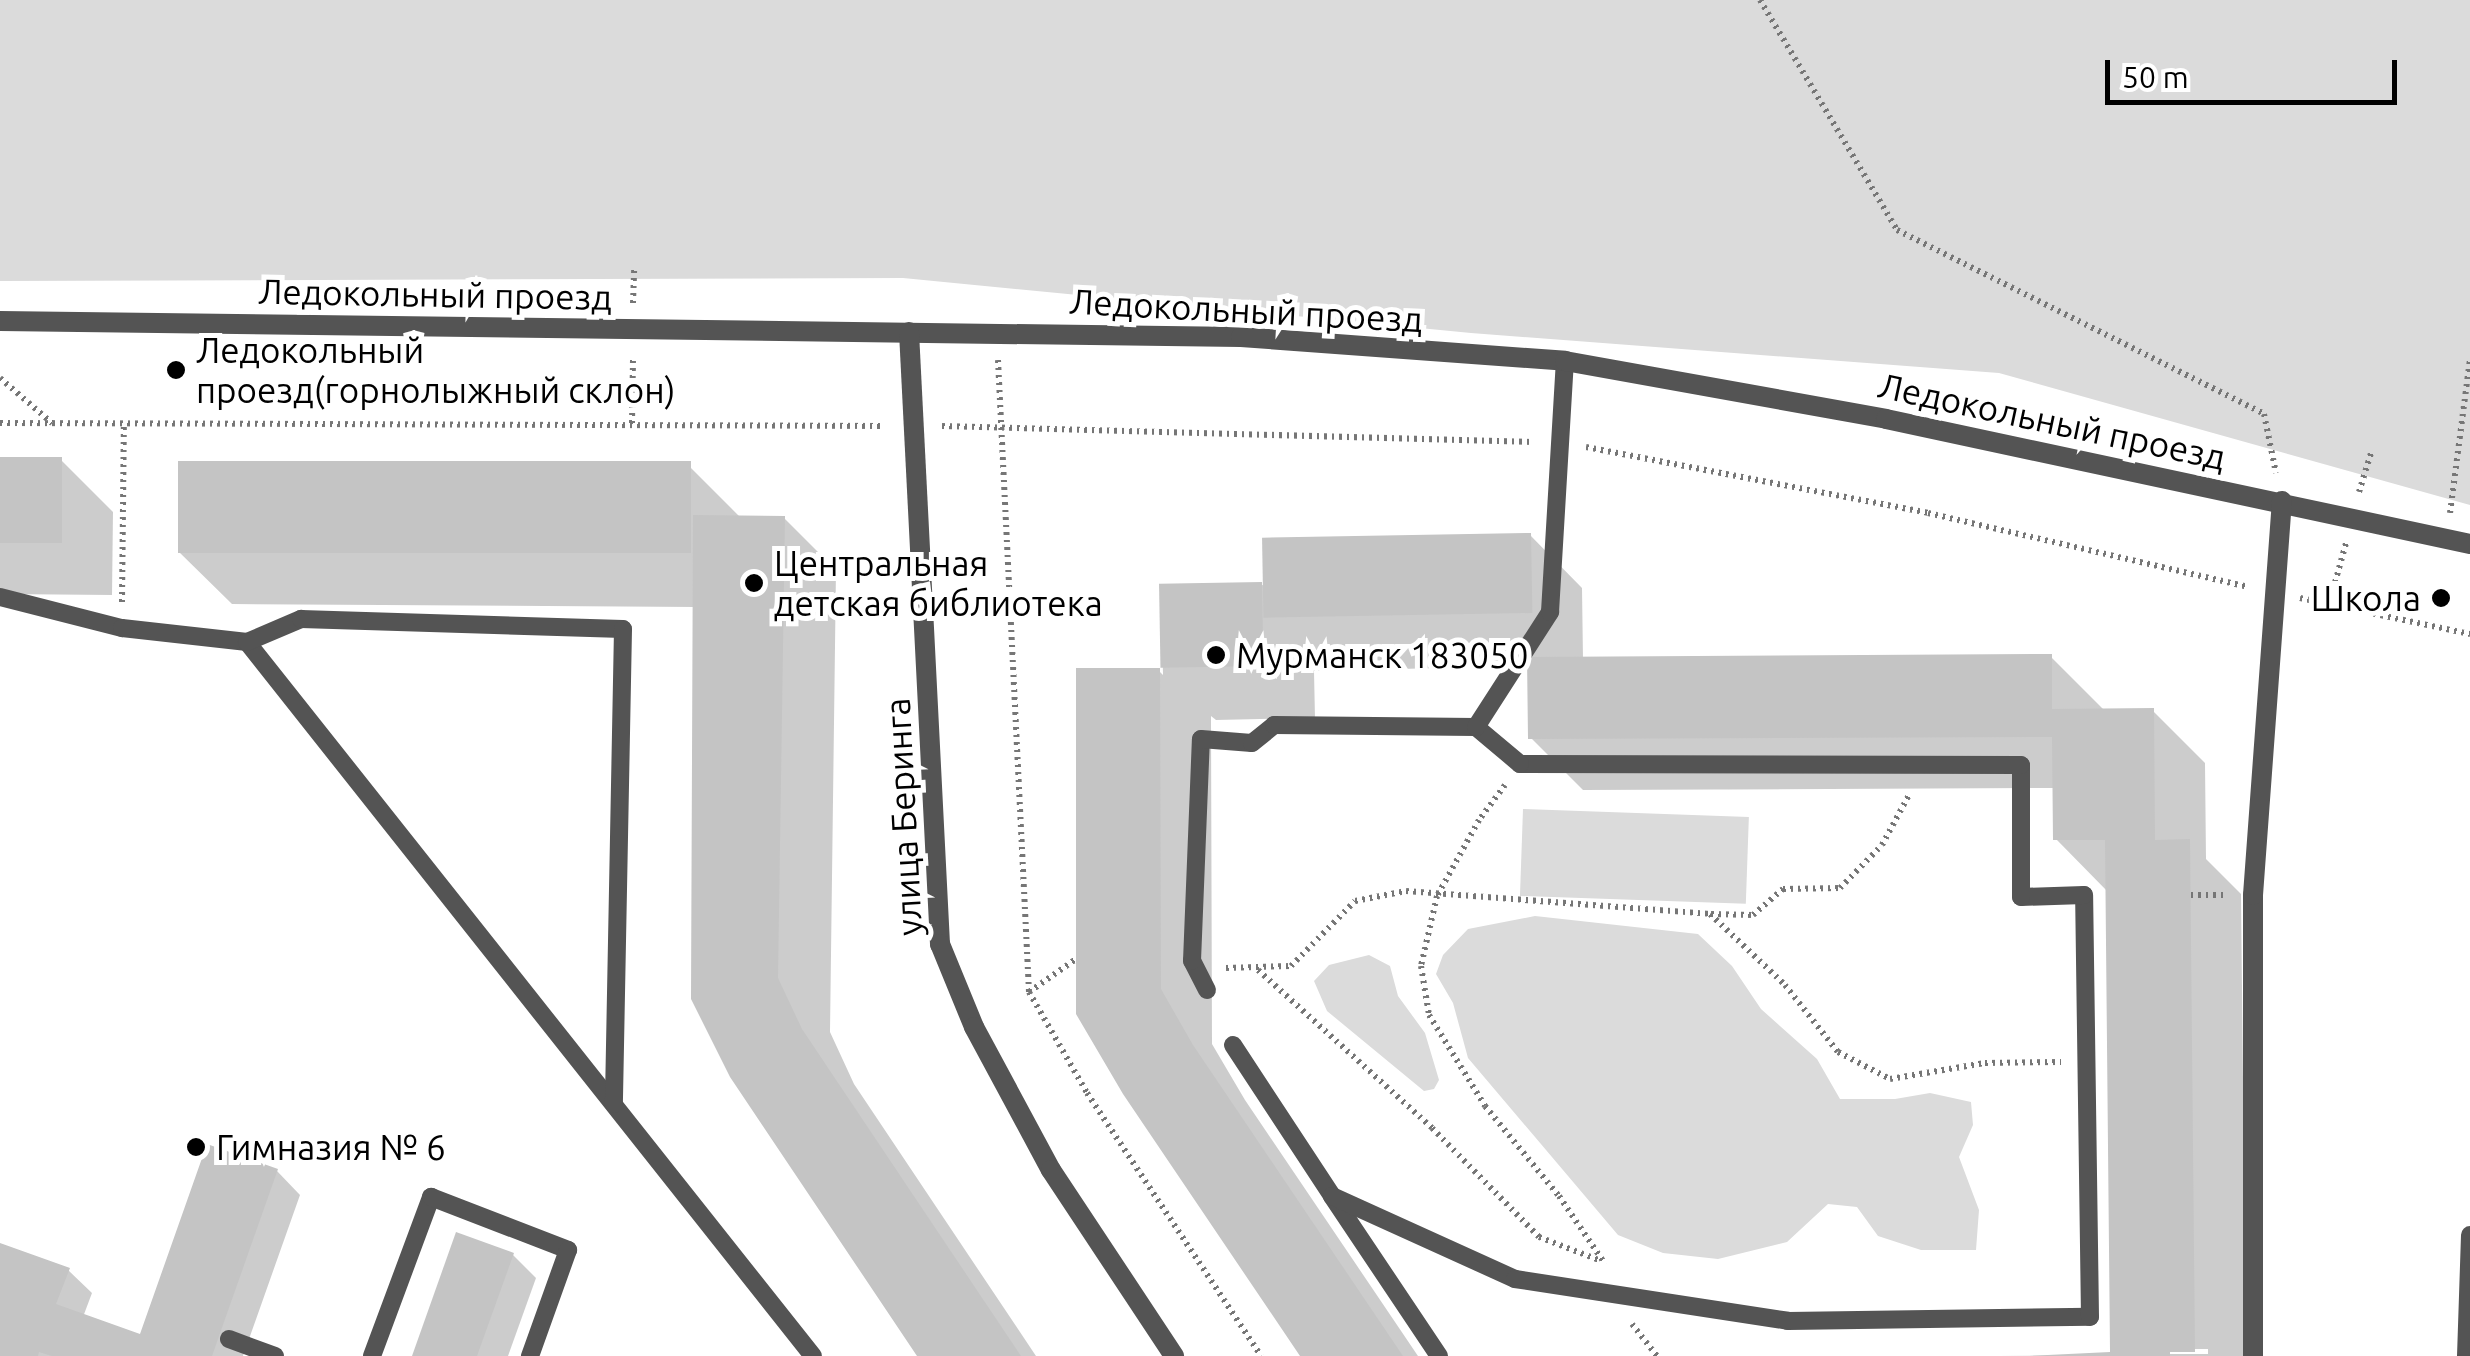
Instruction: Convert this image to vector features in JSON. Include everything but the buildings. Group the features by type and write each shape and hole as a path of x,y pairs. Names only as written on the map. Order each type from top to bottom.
{"street":[{"name":"Ледокольный проезд","path":"0,321 1241,337 1565,362 1886,419 2470,544"},
{"name":"улица Беринга","path":"909,332 940,944 974,1027 1051,1170 1174,1356"},
{"path":"2253,1356 2253,894 2282,502"}],"lane":[{"path":"1476,727 1550,612 1565,362"},
{"path":"0,597 122,628 247,642 301,619 623,629 614,1104"},
{"path":"247,642 813,1356"},
{"path":"1207,990 1192,961 1201,739 1252,742 1274,725 1476,727 1520,764 2021,765 2021,897 2084,895 2090,1317 1788,1322 1515,1279 1332,1196"},
{"path":"1234,1045 1439,1356"},
{"path":"372,1356 431,1198 568,1250 530,1356"},
{"path":"2466,1356 2470,1235"},
{"path":"229,1339 275,1356"}],"path":[{"path":"1760,0 1896,230 2264,414 2282,502"},
{"path":"997,333 1028,992 1087,1093 1261,1356"},
{"path":"2447,539 2470,360"},
{"path":"0,378 53,424"},
{"path":"0,424 1002,424 1560,442 1928,513 2470,634"},
{"path":"122,628 124,424"},
{"path":"1520,764 1479,820 1437,896 1421,966 1429,1015 1486,1106 1560,1196 1605,1262 1610,1294 1657,1356"},
{"path":"1192,961 1240,971 1291,966 1354,901 1406,892 1753,914 1783,889 1840,888 1882,845 1931,765"},
{"path":"1710,914 1785,985 1838,1052 1890,1079 1985,1063 2086,1062"},
{"path":"1028,992 1076,960"},
{"path":"1257,969 1432,1128 1539,1237 1605,1262"}],"shaded area":[{"path":"0,0 2470,0 2470,505 1999,373 1471,333 903,278 0,281"},
{"path":"1523,809 1749,817 1746,904 1520,896"},
{"path":"1535,916 1698,934 1732,966 1761,1009 1817,1059 1840,1099 1895,1099 1930,1093 1971,1102 1973,1125 1959,1157 1979,1210 1976,1250 1921,1250 1878,1236 1857,1207 1828,1204 1787,1242 1718,1259 1663,1253 1618,1235 1468,1058 1453,1003 1436,974 1443,955 1468,929"},
{"path":"1369,955 1390,966 1398,996 1425,1033 1439,1080 1434,1089 1424,1091 1327,1011 1314,981 1329,965"}],"place":[{"name":"Ледокольный проезд(горнолыжный склон)","path":"176,370"},
{"name":"Центральная детская библиотека","path":"754,583"},
{"name":"Школа","path":"2441,598"},
{"name":"Мурманск 183050","path":"1216,655"},
{"name":"Гимназия № 6","path":"196,1147"}]}
